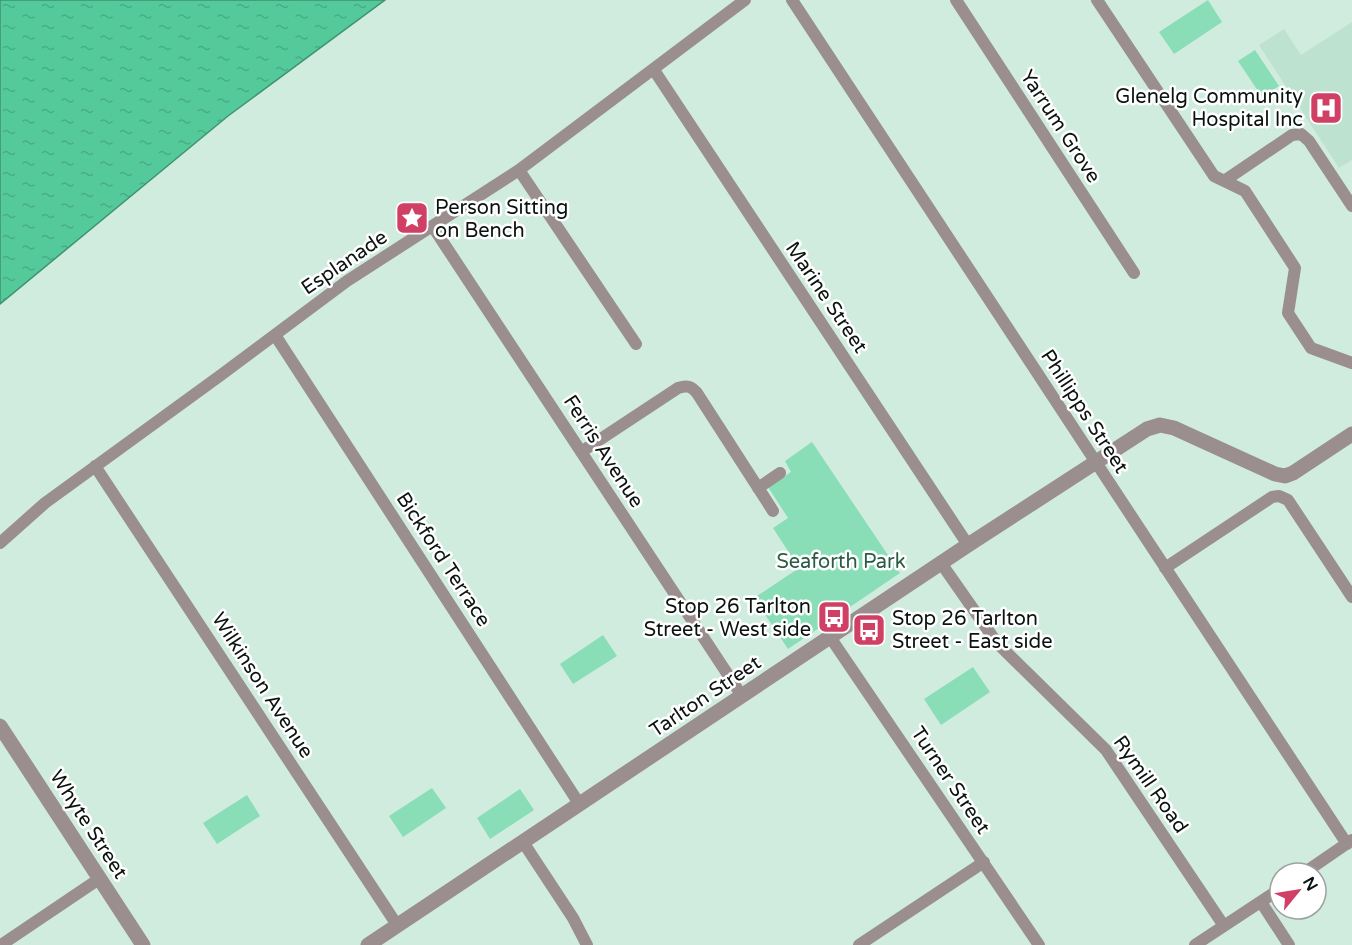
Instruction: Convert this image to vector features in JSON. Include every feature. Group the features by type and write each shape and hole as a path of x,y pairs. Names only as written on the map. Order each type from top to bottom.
{"street":[{"name":"Esplanade","path":"0,543 45,502 347,281 519,170 745,0"},
{"name":"Phillipps Street","path":"792,0 1165,568 1349,842"},
{"name":"Yarrum Grove","path":"956,0 1134,273"},
{"path":"1097,0 1214,176 1245,191 1295,268 1288,313 1311,348 1352,363"},
{"name":"Marine Street","path":"654,70 968,545"},
{"path":"1224,181 1292,135 1301,134 1309,141 1352,206"},
{"path":"519,170 636,344"},
{"name":"Ferris Avenue","path":"433,227 742,696"},
{"name":"Bickford Terrace","path":"275,335 580,805"},
{"path":"581,452 678,388 691,387 773,511"},
{"name":"Tarlton Street","path":"368,945 968,545 1147,429 1160,425 1174,428 1275,474 1285,476 1352,434"},
{"name":"Wilkinson Avenue","path":"95,466 398,925"},
{"path":"758,488 780,473"},
{"path":"1165,568 1272,497 1279,496 1288,501 1352,597"},
{"name":"Rymill Road","path":"941,563 998,644 1106,750 1224,926"},
{"name":"Turner Street","path":"830,637 1039,945"},
{"name":"Whyte Street","path":"0,726 143,945"},
{"path":"523,842 573,918 587,945"},
{"path":"1321,861 1349,842"},
{"path":"859,945 984,862"},
{"path":"1,945 99,879"},
{"path":"1196,945 1268,897"},
{"path":"1261,902 1290,945"}],"shaded area":[{"name":"Glenelg Community Hospital Inc","path":"1352,22 1352,160 1339,168 1259,45 1284,29 1301,55"}],"green space":[{"path":"1208,0 1222,22 1174,54 1159,32"},
{"path":"1255,50 1279,86 1262,97 1238,61"},
{"name":"Seaforth Park","path":"812,442 900,573 788,649 754,598 799,568 773,528 788,518 768,487 791,472 785,461"},
{"path":"603,635 617,656 573,684 560,664"},
{"path":"973,667 990,692 941,725 924,699"},
{"path":"432,788 446,808 403,837 389,816"},
{"path":"520,789 534,810 490,839 477,818"},
{"path":"247,795 260,816 217,844 203,823"}],"water":[{"path":"0,0 385,0 228,116 0,304"}],"place":[{"name":"Glenelg Community Hospital Inc","path":"1326,108"},
{"name":"Person Sitting on Bench","path":"412,218"},
{"name":"Stop 26 Tarlton Street - West side","path":"834,617"},
{"name":"Stop 26 Tarlton Street - East side","path":"869,630"}]}
